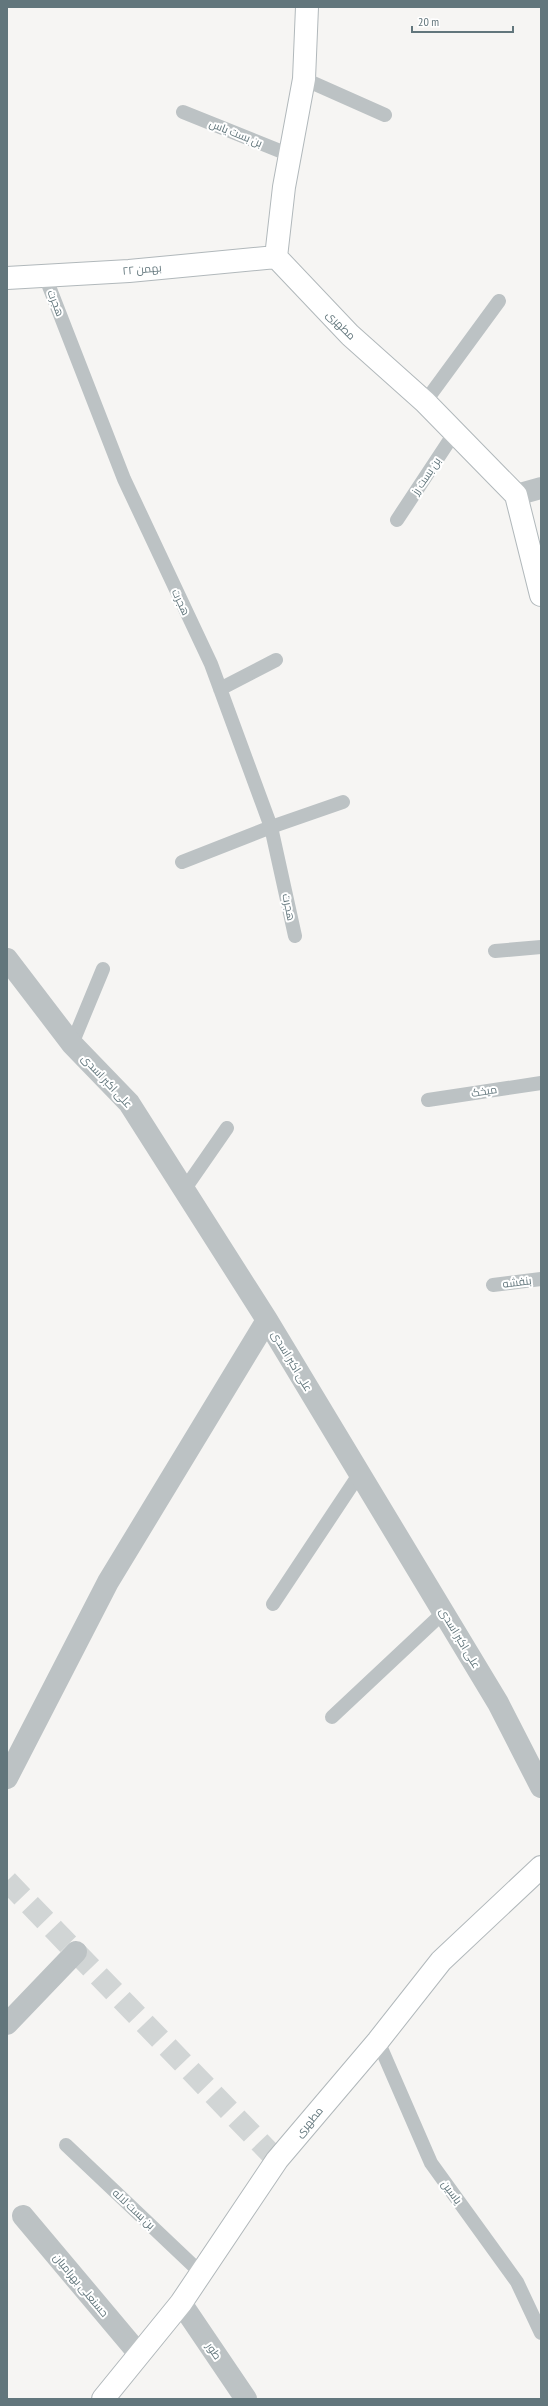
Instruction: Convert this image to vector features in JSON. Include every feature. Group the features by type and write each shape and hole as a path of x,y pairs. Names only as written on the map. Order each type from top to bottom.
{"main road":[{"path":"276,257 290,155 304,79 307,7"},
{"name":"۲۲ بهمن","path":"7,278 276,257"},
{"name":"مطهری","path":"276,257 350,335 425,402 516,495"},
{"path":"516,495 541,595"},
{"name":"مطهری","path":"103,2399 181,2303 277,2160 378,2041 441,1961 541,1867"}],"street":[{"path":"516,495 541,488"},
{"name":"علی اکبر اسدی","path":"7,959 72,1044 129,1103 267,1320 444,1612 498,1703 541,1787"},
{"path":"7,1778 108,1582 267,1320"},
{"path":"7,2024 76,1952"},
{"name":"حسنعلی بهرامیان","path":"24,2216 139,2354"},
{"name":"طور","path":"181,2303 246,2399"}],"lane":[{"path":"304,79 386,115"},
{"name":"بن بست یاس","path":"183,112 290,155"},
{"name":"هجرت","path":"46,276 124,479 211,664 271,827 295,936"},
{"path":"425,402 500,301"},
{"name":"بن بست رز","path":"397,520 455,432"},
{"path":"220,689 276,660"},
{"path":"182,862 271,827 343,802"},
{"path":"495,951 541,946"},
{"path":"72,1044 103,969"},
{"name":"میخک","path":"428,1100 541,1083"},
{"path":"184,1190 227,1128"},
{"name":"بنفشه","path":"493,1285 541,1279"},
{"path":"273,1604 360,1473"},
{"path":"332,1717 444,1612"},
{"name":"یاسین","path":"378,2041 431,2163 517,2282 541,2333"},
{"name":"بن بست لاله","path":"66,2145 201,2273"}],"tunnel":[{"path":"7,1881 277,2160"}]}
